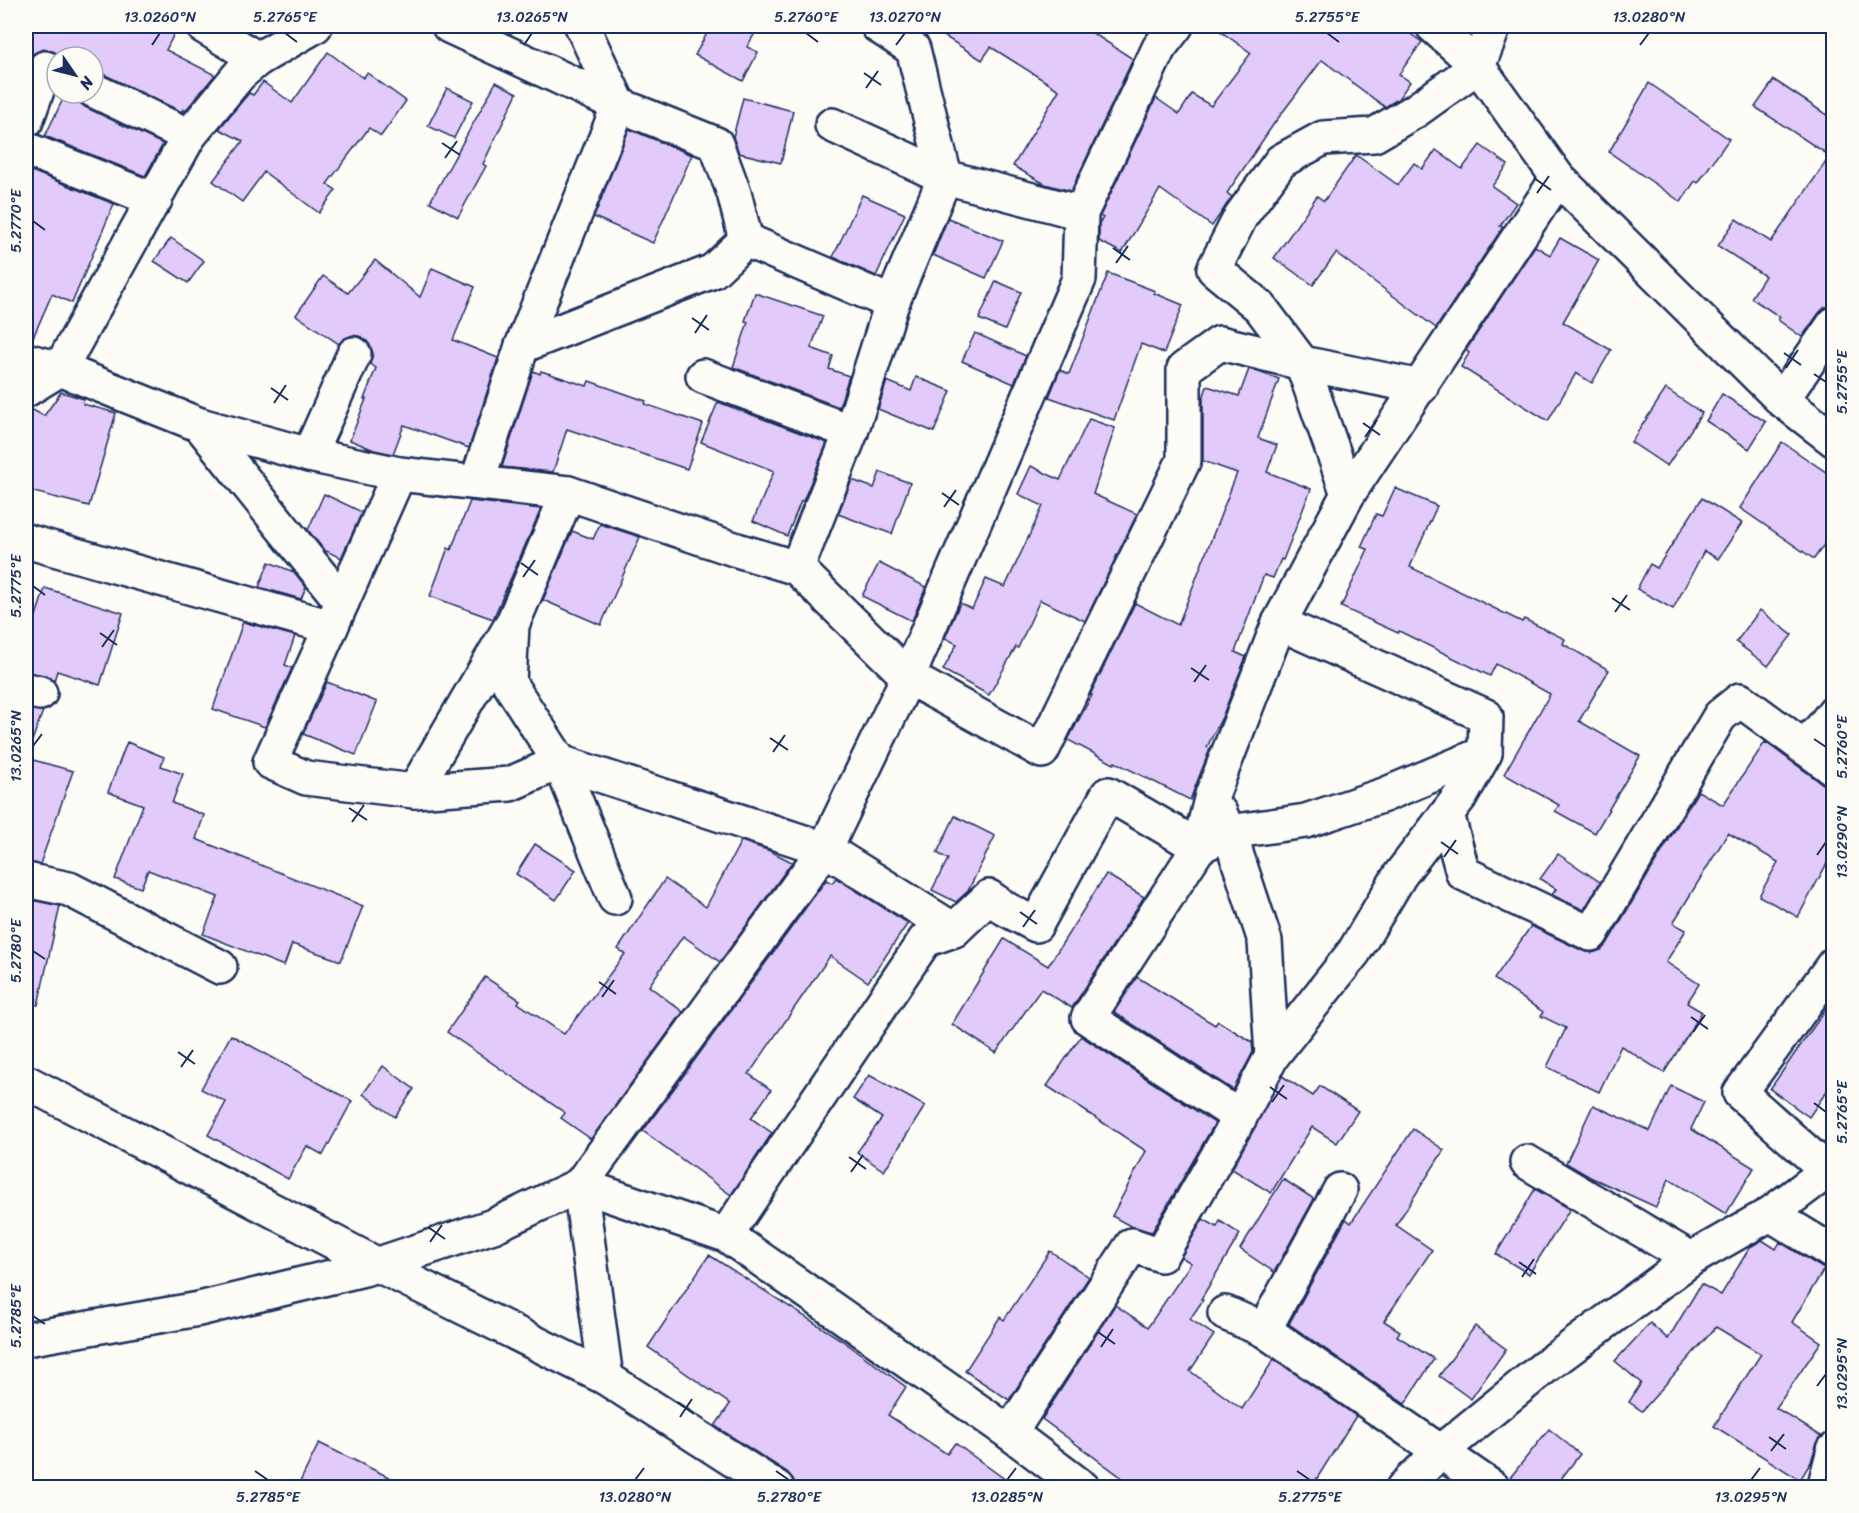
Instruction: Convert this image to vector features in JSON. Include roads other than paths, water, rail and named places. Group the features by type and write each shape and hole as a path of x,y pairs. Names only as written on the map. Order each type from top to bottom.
{"street":[{"path":"203,26 258,58"},
{"path":"26,390 60,369 189,136 240,74 258,58 315,26"},
{"path":"449,26 619,105 716,144 734,193 746,240"},
{"path":"477,482 522,346 619,105 582,26"},
{"path":"796,568 851,432 892,303 945,177 918,37 878,26"},
{"path":"26,1339 199,1309 376,1264 493,1226 580,1185 825,849 908,677 1079,279 1082,213 1159,48 1176,26"},
{"path":"1433,26 1478,66 1558,178 1782,400 1833,440"},
{"path":"1348,494 1302,363 1260,307 1214,268 1241,216 1281,161 1323,138 1374,135 1414,111 1478,66 1494,26"},
{"path":"26,121 42,67"},
{"path":"105,96 189,136"},
{"path":"832,125 945,177 1082,213"},
{"path":"26,149 154,200"},
{"path":"1240,1116 1088,1018 1199,847 1212,795 1280,623 1348,494 1558,178"},
{"path":"746,240 892,303"},
{"path":"522,346 713,271 746,240"},
{"path":"1782,400 1833,324"},
{"path":"26,360 60,369 200,425 309,455 399,474 568,493 796,568 908,677 1042,751 1184,460 1184,369 1220,343 1302,363 1420,387"},
{"path":"309,455 354,354"},
{"path":"703,376 851,432"},
{"path":"200,425 336,615"},
{"path":"399,474 270,762 306,778 414,790 510,784 560,762 825,849 954,930"},
{"path":"414,790 512,625 568,493"},
{"path":"26,541 336,615"},
{"path":"1010,1433 1132,1245 1161,1255 1272,1056 1354,952 1400,875 1462,794 1485,753 1486,717 1280,623"},
{"path":"512,625 509,683 560,762 615,898"},
{"path":"1447,814 1463,873 1592,934 1720,716 1740,700 1833,769"},
{"path":"1803,747 1821,729 1833,712"},
{"path":"1199,847 1228,832 1306,821 1384,795 1485,753"},
{"path":"726,1235 925,940 954,930 988,897 1036,925 1108,794 1199,847"},
{"path":"1212,795 1228,832 1265,941 1272,1056"},
{"path":"26,880 69,889 220,967"},
{"path":"1403,1488 1441,1451 1546,1366 1691,1259 1770,1214 1831,1168 1740,1093 1833,964"},
{"path":"26,1082 376,1264 606,1378 777,1488"},
{"path":"1527,1162 1691,1259"},
{"path":"580,1185 726,1235 1010,1433 1083,1488"},
{"path":"580,1185 606,1378"},
{"path":"1264,1330 1340,1190"},
{"path":"1770,1214 1833,1253"},
{"path":"1225,1313 1264,1330 1493,1488"},
{"path":"1824,1488 1833,1450"}]}
